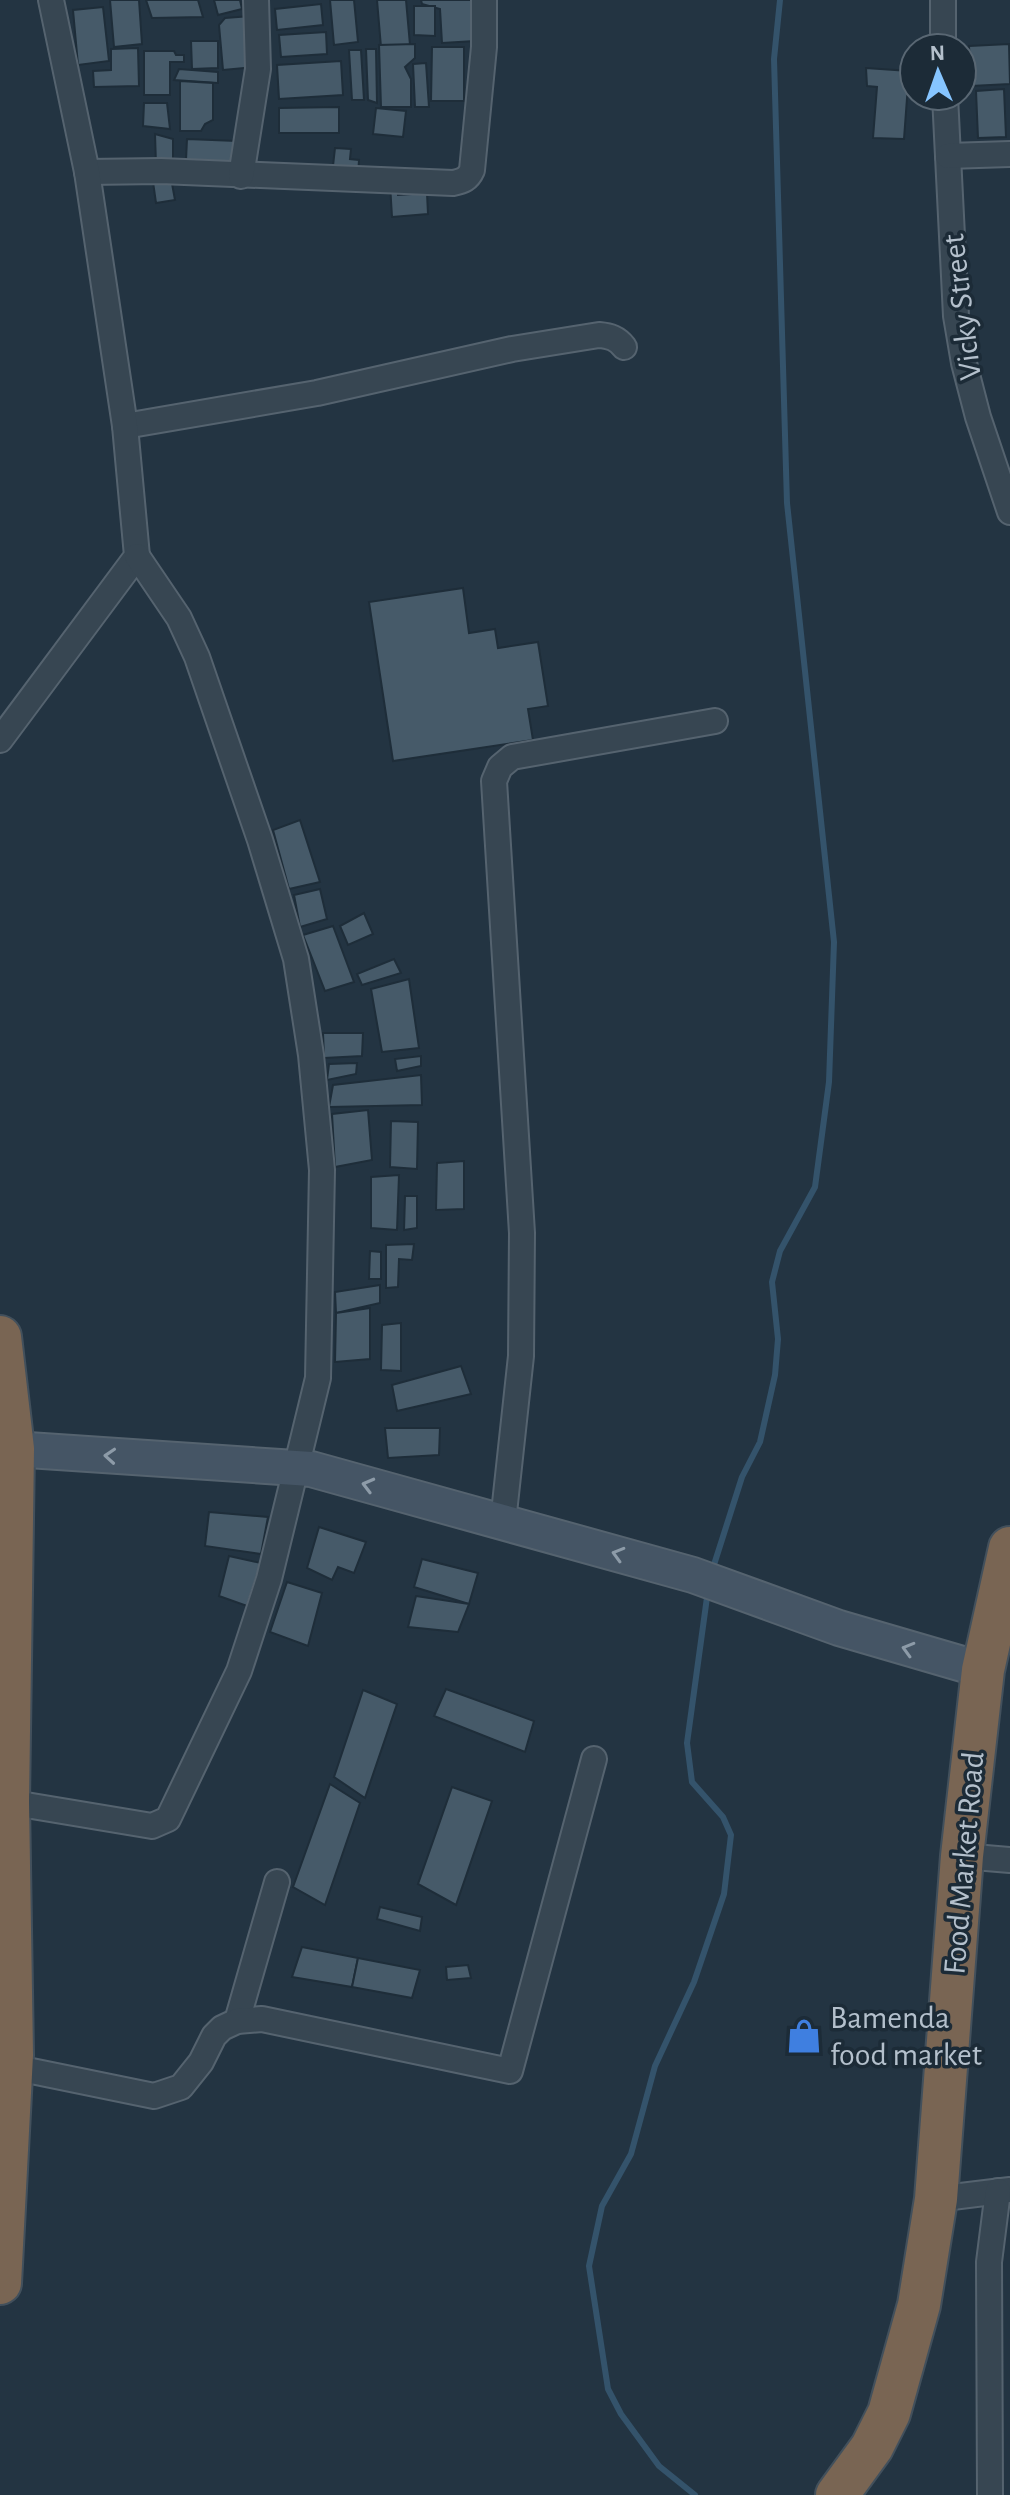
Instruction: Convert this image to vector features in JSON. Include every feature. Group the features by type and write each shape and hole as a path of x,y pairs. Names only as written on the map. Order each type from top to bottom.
{"highway":[{"path":"0,1337 13,1449 8,2059 0,2283"},
{"name":"Food Market Road","path":"837,2495 872,2447 889,2413 919,2305 936,2199 962,1856 983,1670 1009,1556"}],"main road":[{"path":"13,1449 311,1469 708,1580 839,1628 983,1670"}],"street":[{"path":"8,1802 152,1826 168,1819 239,1671 269,1579 318,1378 322,1170 311,1055 296,959 260,840 197,657 179,618 137,556 125,426 87,172 51,0"},
{"path":"241,176 258,69 256,0"},
{"path":"87,172 161,171 453,183 469,177 484,47 484,0"},
{"path":"943,0 943,32"},
{"name":"Vicky Street","path":"946,112 956,316 978,417 1010,512"},
{"path":"948,156 1010,154"},
{"path":"125,426 317,393 512,349 599,335 619,340 624,347"},
{"path":"0,740 137,556"},
{"path":"503,1522 521,1356 522,1233 494,781 500,767 512,757 715,721"},
{"path":"8,2059 154,2096 181,2087 222,2028 237,2021 262,2019 510,2071 594,1759"},
{"path":"962,1856 1010,1860"},
{"path":"237,2021 277,1882"},
{"path":"936,2199 1004,2190 989,2262 997,2488"}],"building":[{"path":"110,0 139,0 142,44 114,47"},
{"path":"146,0 198,0 203,17 152,18"},
{"path":"214,0 240,0 242,9 218,15"},
{"path":"330,0 354,0 358,42 334,45"},
{"path":"377,0 406,0 410,45 381,47"},
{"path":"421,0 472,0 475,41 442,43 440,9 422,4"},
{"path":"321,4 323,25 277,30 275,9"},
{"path":"414,6 435,6 435,36 414,35"},
{"path":"103,7 109,61 78,65 73,10"},
{"path":"251,16 255,67 223,70 219,25 225,18"},
{"path":"326,32 327,54 281,57 279,35"},
{"path":"191,41 218,41 218,68 192,69"},
{"path":"415,44 415,58 405,67 411,79 411,107 381,107 379,45"},
{"path":"1009,44 1010,84 978,86 978,46"},
{"path":"432,47 464,47 464,101 431,101"},
{"path":"138,48 139,86 94,87 93,71 111,70 111,49"},
{"path":"366,49 376,49 377,103 368,100"},
{"path":"349,50 361,50 364,100 352,100"},
{"path":"144,51 174,51 176,55 184,55 184,62 170,62 170,95 144,95"},
{"path":"341,61 343,95 279,99 277,65"},
{"path":"426,63 429,107 415,107 413,64"},
{"path":"866,68 898,70 898,112 906,112 904,139 873,138 877,87 867,86"},
{"path":"179,69 218,72 218,83 174,80"},
{"path":"180,81 213,83 213,120 205,124 201,131 180,131"},
{"path":"1004,89 1006,137 978,138 978,91"},
{"path":"144,103 167,103 170,129 143,126"},
{"path":"339,107 339,133 279,133 279,108"},
{"path":"376,108 406,111 403,137 373,134"},
{"path":"155,134 173,139 173,165 156,165"},
{"path":"187,139 237,141 236,169 191,167 186,160"},
{"path":"335,148 351,149 350,159 359,160 358,175 332,175"},
{"path":"152,175 171,178 175,200 156,203"},
{"path":"390,184 397,184 398,195 427,193 428,214 392,217"},
{"path":"463,588 469,633 495,629 498,648 538,642 548,706 528,709 533,740 393,761 369,602"},
{"path":"300,820 320,882 289,889 273,830"},
{"path":"320,889 327,919 300,927 294,895"},
{"path":"364,913 373,934 348,945 340,926"},
{"path":"333,926 354,982 325,991 303,935"},
{"path":"394,959 401,973 362,985 357,974"},
{"path":"409,979 419,1048 382,1052 371,989"},
{"path":"323,1033 363,1033 362,1056 324,1058"},
{"path":"421,1056 421,1066 397,1071 395,1059"},
{"path":"357,1063 356,1074 327,1080 329,1064"},
{"path":"421,1075 422,1105 329,1107 333,1085"},
{"path":"368,1110 372,1160 335,1167 332,1114"},
{"path":"391,1121 418,1122 417,1169 390,1167"},
{"path":"464,1161 464,1209 436,1210 437,1163"},
{"path":"399,1175 397,1230 371,1228 371,1177"},
{"path":"405,1196 417,1196 417,1228 404,1230"},
{"path":"414,1244 412,1260 399,1259 398,1287 386,1288 386,1245"},
{"path":"370,1251 381,1252 381,1279 369,1279"},
{"path":"380,1285 380,1303 336,1313 335,1292"},
{"path":"370,1308 370,1359 335,1362 336,1313"},
{"path":"401,1323 401,1371 381,1370 382,1325"},
{"path":"461,1366 471,1394 397,1411 392,1385"},
{"path":"385,1428 440,1428 439,1455 388,1458"},
{"path":"209,1512 268,1517 261,1554 205,1546"},
{"path":"319,1527 366,1542 354,1573 338,1567 332,1580 307,1568"},
{"path":"229,1556 261,1563 247,1606 219,1596"},
{"path":"422,1559 478,1573 469,1604 414,1587"},
{"path":"287,1582 322,1593 308,1646 270,1632"},
{"path":"416,1596 469,1604 458,1632 408,1627"},
{"path":"446,1689 534,1721 525,1752 434,1716"},
{"path":"363,1690 397,1704 365,1798 334,1777"},
{"path":"330,1784 360,1803 325,1905 293,1887"},
{"path":"452,1787 492,1801 456,1905 418,1884"},
{"path":"380,1907 422,1917 420,1931 377,1919"},
{"path":"302,1947 358,1958 352,1987 292,1977"},
{"path":"358,1958 420,1970 412,1998 352,1987"},
{"path":"468,1965 471,1978 447,1980 446,1967"}],"waterway":[{"path":"712,1571 742,1477 760,1442 775,1375 778,1339 772,1282 780,1251 815,1187 829,1082 834,942 787,503 774,59 780,0"},
{"path":"695,2495 659,2466 621,2414 608,2389 589,2266 602,2206 631,2154 655,2066 694,1982 724,1894 731,1835 723,1817 692,1782 687,1743 708,1590"}],"place":[{"name":"Bamenda food market","path":"804,2036"}]}
